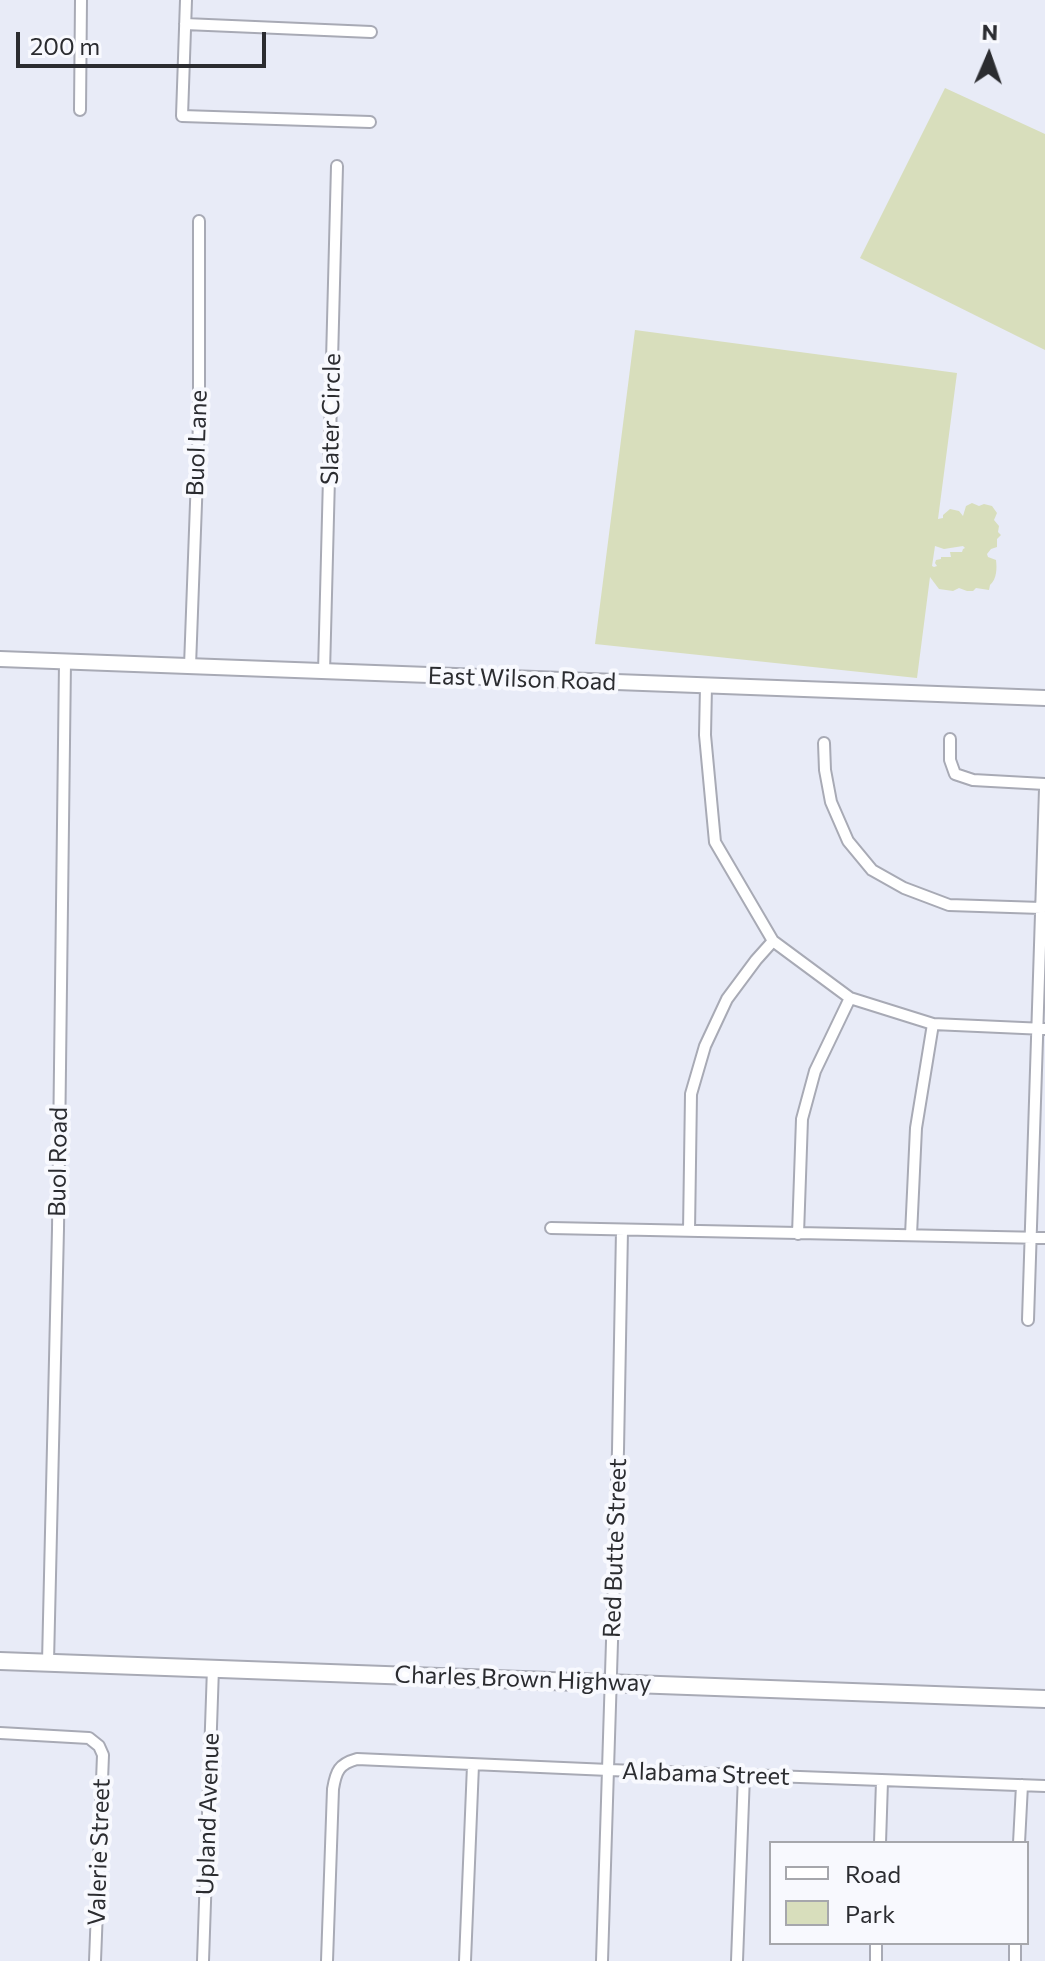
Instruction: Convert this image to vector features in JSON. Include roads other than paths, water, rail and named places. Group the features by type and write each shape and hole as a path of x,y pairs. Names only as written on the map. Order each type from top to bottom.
{"main road":[{"name":"Charles Brown Highway","path":"0,1661 1045,1699"}],"street":[{"path":"80,110 81,0"},
{"path":"186,0 182,116 370,122"},
{"path":"185,24 371,32"},
{"name":"Slater Circle","path":"324,672 337,166"},
{"name":"Buol Lane","path":"190,666 199,422 199,221"},
{"name":"East Wilson Road","path":"0,659 1045,698"},
{"name":"Buol Road","path":"48,1662 58,1229 65,662"},
{"path":"706,686 705,735 715,842 773,941 850,998 933,1024 1041,1028"},
{"path":"950,739 950,760 955,774 973,780 1045,786 1041,1028 1028,1320"},
{"path":"824,743 831,802 848,841 872,870 904,888 949,905 1041,908"},
{"path":"689,1231 691,1094 705,1046 727,999 773,941"},
{"path":"798,1234 802,1119 815,1071 850,998"},
{"path":"911,1235 916,1128 933,1024"},
{"path":"551,1228 1045,1238"},
{"name":"Red Butte Street","path":"602,1961 622,1230"},
{"name":"Upland Avenue","path":"203,1961 213,1668"},
{"name":"Valerie Street","path":"2,1733 89,1738 99,1746 103,1755 95,1961"},
{"name":"Alabama Street","path":"327,1961 333,1789 335,1776 346,1762 357,1759 1045,1786"},
{"path":"465,1961 473,1765"},
{"path":"737,1961 744,1775"},
{"path":"880,1841 882,1781"},
{"path":"1019,1841 1022,1785"}]}
